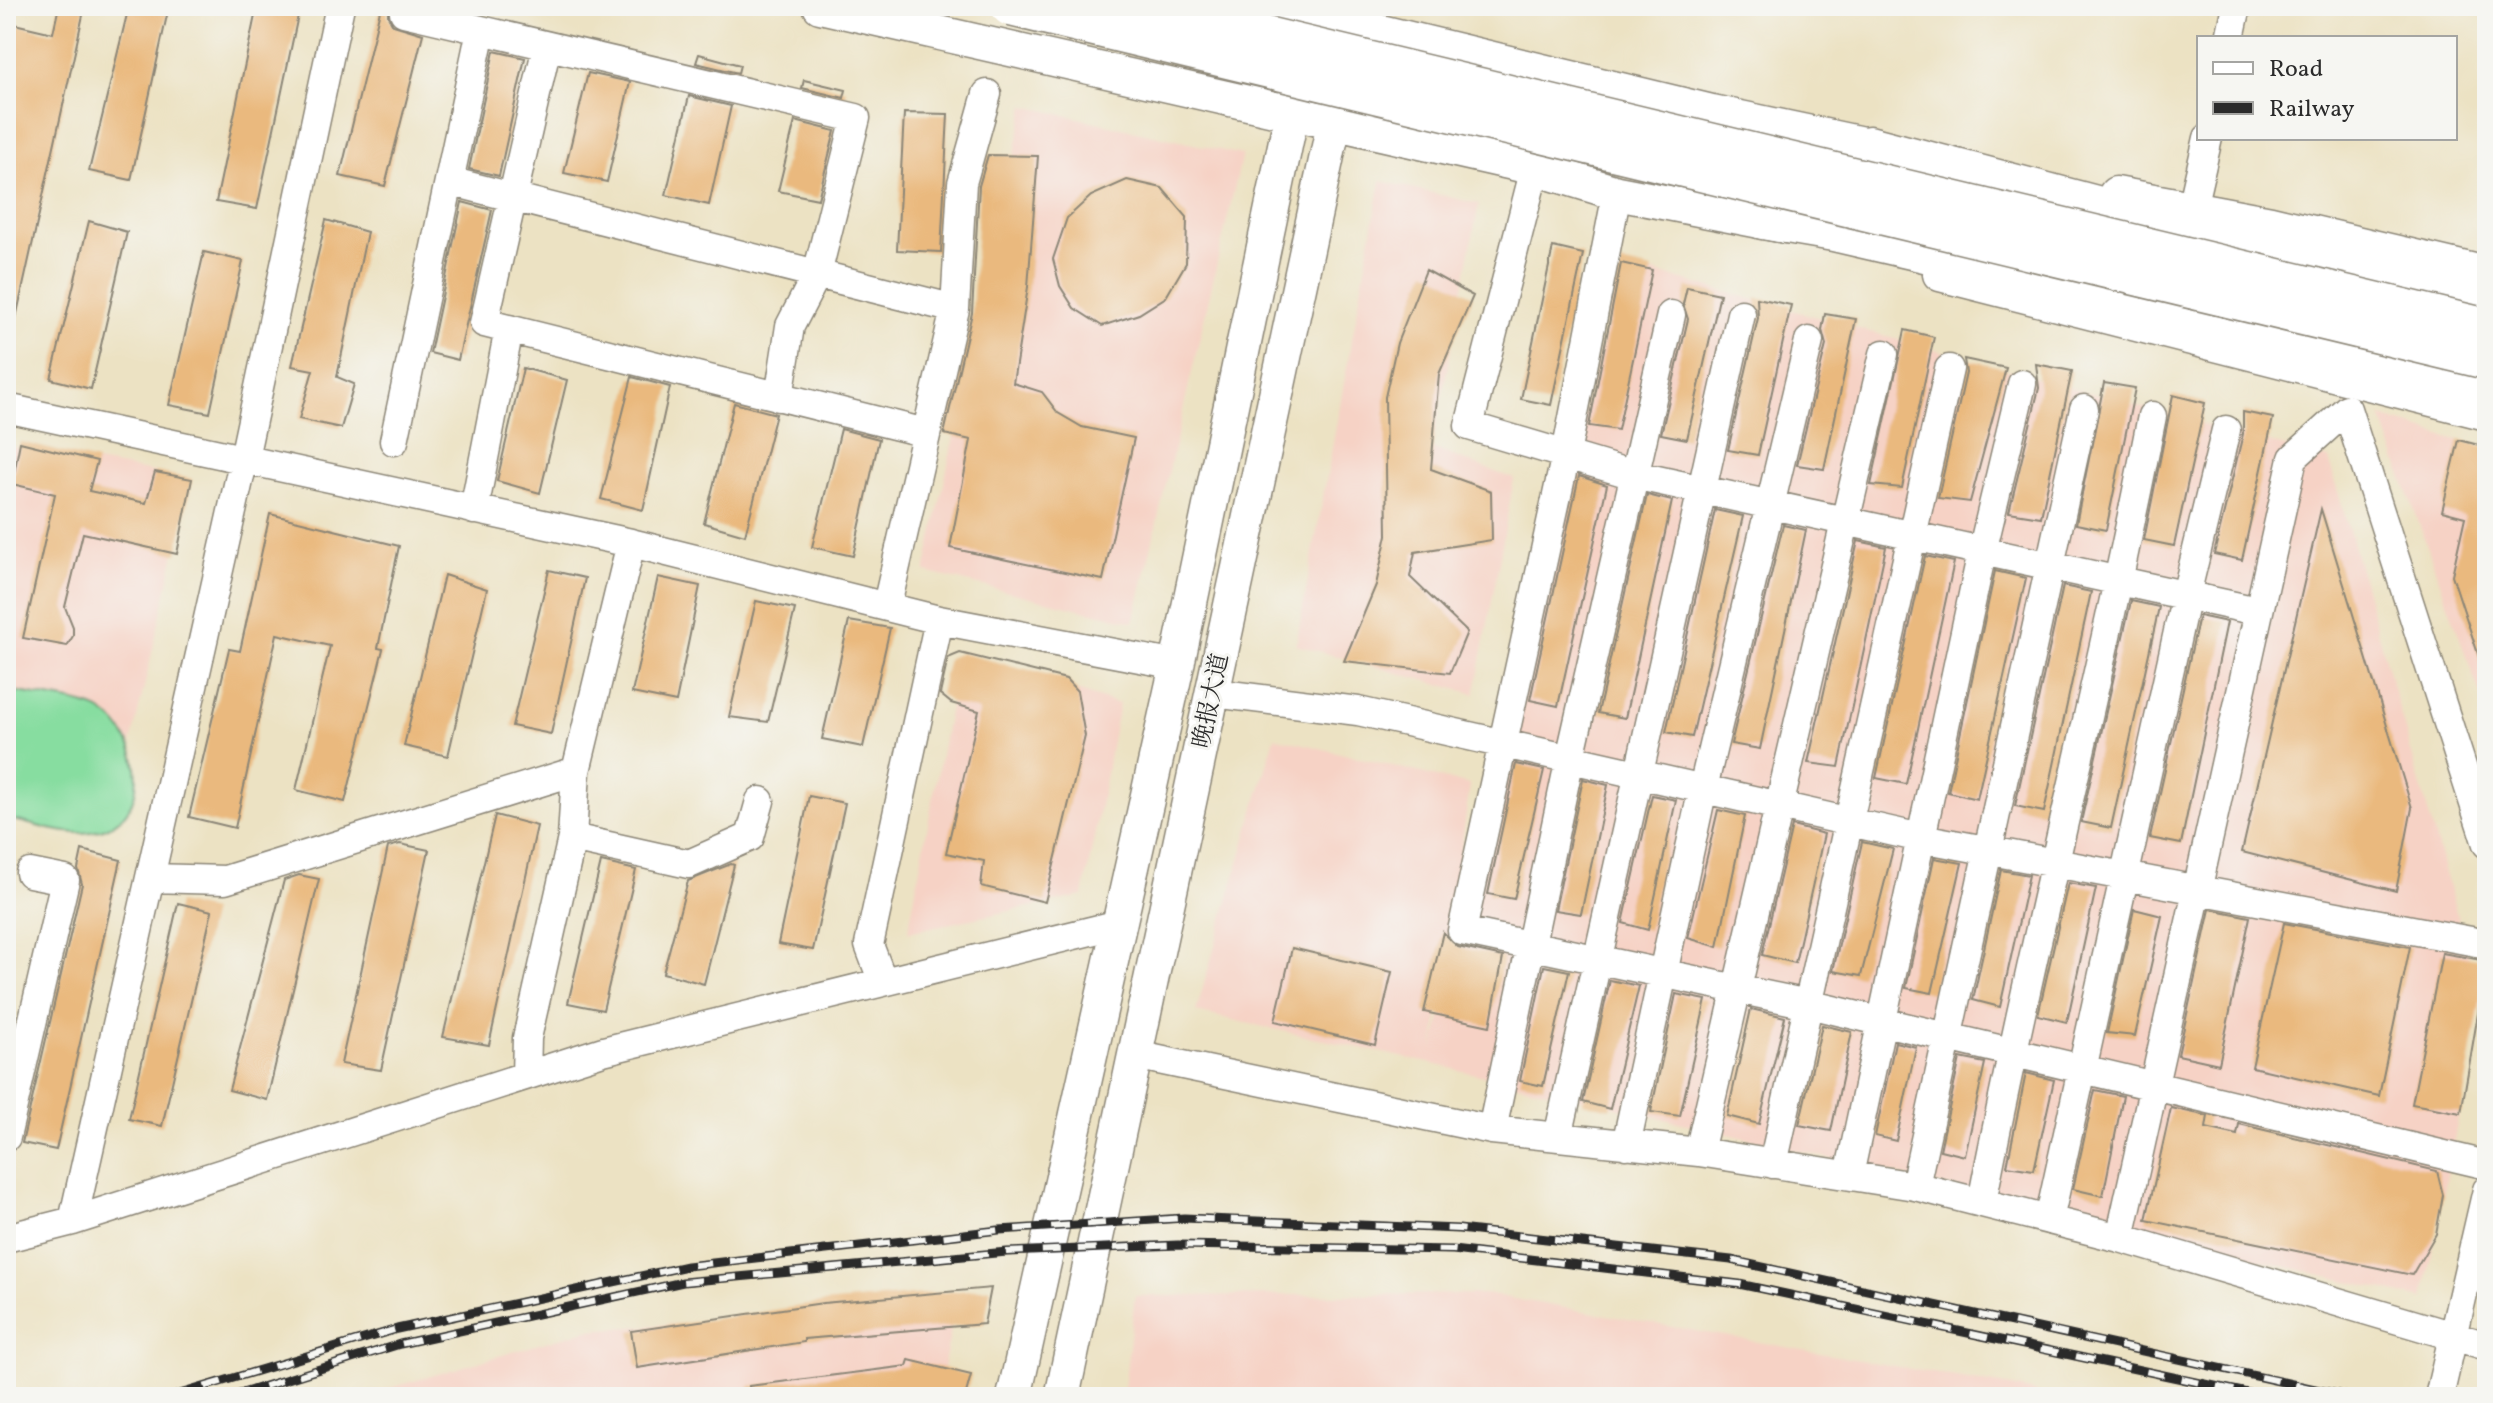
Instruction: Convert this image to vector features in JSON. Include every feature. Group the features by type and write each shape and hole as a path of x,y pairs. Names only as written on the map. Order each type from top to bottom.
{"highway":[{"path":"1011,6 2487,359"},
{"path":"1136,6 2487,329"},
{"path":"1869,146 2487,309"},
{"path":"1763,219 1948,258 2487,382"}],"main road":[{"path":"820,6 1535,168 1617,193 1763,219 1956,279 2487,413"},
{"path":"1273,6 1360,17 1869,146 2192,208 2487,274"},
{"name":"晚报大道","path":"1014,1397 1177,665 1313,12"},
{"name":"晚报大道","path":"1062,1397 1334,123 1360,17"}],"street":[{"path":"73,1221 244,458 340,6"},
{"path":"2230,36 2237,6"},
{"path":"404,12 856,118 817,274 790,326 779,397"},
{"path":"394,441 481,30"},
{"path":"547,46 484,323 926,433"},
{"path":"887,605 955,309 962,183 987,94"},
{"path":"2192,208 2208,140"},
{"path":"1535,168 1469,426 1634,475 2257,611"},
{"path":"449,181 955,309"},
{"path":"1617,193 1566,454 1462,931 1808,1004 2487,1165"},
{"path":"1558,1137 1741,314"},
{"path":"1492,1130 1570,758 1671,315"},
{"path":"474,510 509,329"},
{"path":"1626,1145 1703,788 1809,341"},
{"path":"1699,1152 1884,354"},
{"path":"1773,1164 1949,369"},
{"path":"1849,1175 1879,1021 2022,384"},
{"path":"6,408 631,543 939,620 1177,665"},
{"path":"1915,1186 2084,409"},
{"path":"2120,1238 2293,458 2347,409 2487,844"},
{"path":"1982,1202 2011,1051 2120,582 2152,416"},
{"path":"2049,1220 2186,595 2226,430"},
{"path":"526,1075 527,1038 572,838 576,771 631,543"},
{"path":"883,982 869,945 939,620"},
{"path":"1214,693 1358,711 1921,838 2487,944"},
{"path":"150,878 225,880 576,771"},
{"path":"572,838 689,864 750,837 760,801"},
{"path":"6,1137 18,1024 65,880 30,873"},
{"path":"6,1238 73,1221 603,1051 1119,924"},
{"path":"1135,1055 1492,1130 1699,1152 1915,1186 2120,1238 2487,1346"},
{"path":"2439,1397 2487,1190"}],"shaded area":[{"path":"1025,106 1242,155 1134,622 925,572"},
{"path":"1381,181 1479,204 1432,448 1514,479 1475,694 1296,645"},
{"path":"1621,263 2329,459 2481,1001 2423,1299 1429,1063 1196,1012 1275,737 1470,785 1433,1050"},
{"path":"2381,417 2487,449 2487,714"},
{"path":"6,446 192,479 112,826 6,803"},
{"path":"960,653 1119,704 1083,896 908,932"},
{"path":"1486,1294 2018,1388 2054,1397 1123,1397 1135,1296"},
{"path":"956,1306 937,1397 360,1397 587,1330"}],"green space":[{"path":"6,690 93,707 116,724 127,740 137,777 127,811 114,824 96,831 74,833 6,818"}],"building":[{"path":"59,6 85,6 14,327 6,326 6,239 13,209 6,208 6,22 53,33"},
{"path":"129,6 169,6 131,180 89,171"},
{"path":"257,6 300,6 257,209 216,202"},
{"path":"381,6 388,6 388,16 393,25 423,34 385,186 340,176"},
{"path":"494,51 525,58 499,176 469,169"},
{"path":"699,54 740,65 738,73 696,63"},
{"path":"588,73 630,82 607,182 564,173"},
{"path":"804,80 846,90 844,98 802,88"},
{"path":"689,96 731,106 709,205 666,195"},
{"path":"904,113 948,114 941,252 897,250"},
{"path":"795,121 835,131 818,199 778,191"},
{"path":"988,155 1038,156 1028,287 1013,383 1042,392 1058,413 1082,427 1134,438 1103,580 950,548 971,440 944,434 972,313 979,186"},
{"path":"1127,180 1162,188 1187,217 1186,263 1166,297 1139,314 1102,326 1074,308 1060,286 1053,259 1067,218 1091,196"},
{"path":"462,202 492,210 458,360 430,353"},
{"path":"326,220 367,232 337,377 354,384 341,428 299,419 313,370 292,366"},
{"path":"89,221 127,232 91,389 51,379"},
{"path":"1553,247 1583,254 1551,405 1521,399"},
{"path":"204,252 243,261 210,413 169,405"},
{"path":"1621,263 1652,270 1618,430 1589,426"},
{"path":"1426,270 1473,296 1439,374 1431,469 1491,491 1492,540 1415,552 1410,577 1467,632 1450,673 1344,661 1376,585 1387,535 1385,397 1397,343"},
{"path":"1687,287 1720,294 1687,439 1661,434 1688,319 1683,304"},
{"path":"1757,298 1791,305 1758,455 1728,450 1758,318"},
{"path":"1825,314 1856,319 1824,469 1797,465 1826,345 1822,330"},
{"path":"1905,330 1934,337 1902,488 1871,485"},
{"path":"1964,359 2006,368 1970,502 1938,498 1966,373"},
{"path":"2036,364 2072,371 2041,517 2009,512 2039,388"},
{"path":"523,368 567,380 540,493 497,481"},
{"path":"632,377 670,387 643,510 601,499"},
{"path":"2104,383 2135,388 2106,530 2076,524"},
{"path":"2173,395 2205,403 2174,546 2144,540"},
{"path":"734,403 776,414 745,535 704,523"},
{"path":"2243,412 2273,418 2242,560 2214,554 2243,434"},
{"path":"841,429 879,439 853,556 812,547"},
{"path":"2459,440 2487,447 2487,672 2484,672 2452,575 2465,517 2442,511"},
{"path":"20,442 97,461 89,491 146,503 155,472 192,479 177,554 83,533 65,607 73,627 73,636 67,646 23,638 55,494 12,484"},
{"path":"1579,476 1607,485 1558,706 1530,700"},
{"path":"1647,495 1672,501 1625,718 1598,713"},
{"path":"2321,509 2412,808 2396,891 2242,852"},
{"path":"1715,510 1743,516 1692,737 1666,732"},
{"path":"270,514 399,546 378,648 383,649 345,802 296,790 330,646 277,634 235,828 189,817 229,649 240,651"},
{"path":"1783,525 1806,530 1760,749 1731,744"},
{"path":"1858,541 1886,547 1839,767 1808,763"},
{"path":"1925,556 1954,562 1906,784 1876,778"},
{"path":"549,570 585,578 551,734 512,726"},
{"path":"1995,571 2026,578 1977,799 1948,792"},
{"path":"444,575 487,589 448,756 404,746"},
{"path":"658,577 700,586 676,702 632,693"},
{"path":"2063,586 2091,592 2044,812 2015,806"},
{"path":"756,601 795,609 768,722 729,717"},
{"path":"2131,601 2159,607 2111,828 2081,822"},
{"path":"2199,616 2227,622 2181,844 2150,838"},
{"path":"849,621 890,628 863,747 822,739"},
{"path":"960,653 1066,679 1077,691 1085,736 1045,902 981,886 984,861 946,853 979,711 951,703 940,694 948,658"},
{"path":"1516,764 1544,770 1514,899 1488,894"},
{"path":"1583,779 1608,785 1581,914 1555,910"},
{"path":"1652,795 1676,800 1648,930 1623,923"},
{"path":"809,796 845,803 813,950 778,944"},
{"path":"1718,810 1745,816 1718,947 1688,938"},
{"path":"495,815 537,826 489,1045 443,1037"},
{"path":"1792,826 1824,834 1795,963 1762,955"},
{"path":"1862,842 1893,849 1861,976 1833,971"},
{"path":"400,844 429,850 381,1070 341,1064 388,847"},
{"path":"82,850 121,860 56,1150 22,1143 82,884 78,869"},
{"path":"1934,858 1962,863 1932,993 1906,988"},
{"path":"601,862 636,870 603,1010 568,1003"},
{"path":"734,865 704,984 663,973 688,881"},
{"path":"2001,870 2029,875 2000,1007 1973,1000"},
{"path":"299,875 319,879 267,1100 229,1090 284,880"},
{"path":"2068,883 2096,888 2067,1022 2038,1015"},
{"path":"178,903 212,911 162,1126 129,1119"},
{"path":"2134,909 2162,916 2135,1036 2107,1033"},
{"path":"2210,909 2250,917 2219,1064 2178,1055"},
{"path":"2284,923 2410,947 2379,1096 2252,1067"},
{"path":"1443,932 1458,947 1503,957 1490,1026 1424,1012"},
{"path":"1292,948 1392,972 1375,1045 1275,1021"},
{"path":"2442,953 2487,961 2461,1113 2412,1104"},
{"path":"1544,966 1569,971 1543,1086 1520,1081"},
{"path":"1610,980 1639,986 1610,1109 1583,1102"},
{"path":"1676,994 1706,1000 1680,1116 1651,1112"},
{"path":"1751,1009 1785,1017 1759,1124 1727,1116"},
{"path":"1822,1025 1852,1032 1831,1131 1799,1125"},
{"path":"1895,1042 1916,1047 1896,1141 1875,1136"},
{"path":"1960,1058 1985,1063 1965,1156 1940,1150"},
{"path":"2026,1073 2054,1080 2034,1170 2007,1166"},
{"path":"2095,1090 2123,1096 2103,1196 2073,1189"},
{"path":"2171,1108 2208,1116 2206,1128 2237,1135 2239,1124 2437,1171 2443,1195 2436,1234 2412,1275 2146,1220"},
{"path":"991,1288 984,1324 804,1339 804,1342 637,1368 631,1331 823,1303"},
{"path":"909,1360 971,1375 965,1397 749,1397 749,1386 907,1366"}],"railway":[{"path":"170,1397 397,1329 687,1266 999,1230 1184,1218 1459,1229 1731,1260 2351,1397"},
{"path":"230,1397 400,1344 683,1282 1007,1252 1178,1245 1453,1250 1739,1284 2266,1397"}]}
